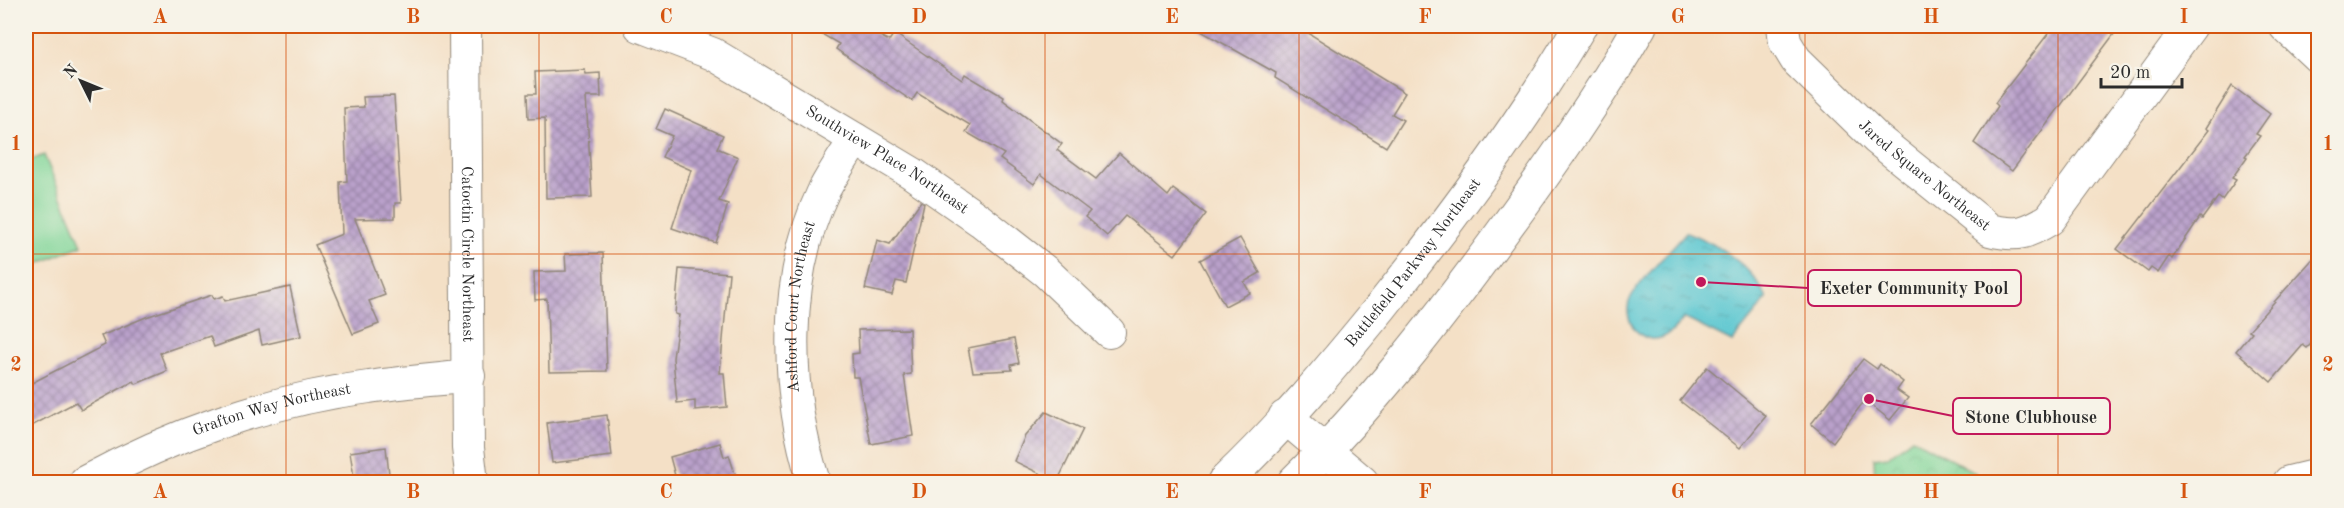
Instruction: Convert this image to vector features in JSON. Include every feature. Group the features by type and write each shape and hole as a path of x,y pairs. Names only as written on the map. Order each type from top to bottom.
{"main road":[{"name":"Battlefield Parkway Northeast","path":"1224,483 1319,381 1440,234 1516,125 1580,26"},
{"path":"1294,483 1326,451 1404,361 1459,292 1553,163 1640,26"},
{"path":"1285,417 1362,483"}],"street":[{"name":"Catoctin Circle Northeast","path":"465,26 468,448 472,483"},
{"name":"Southview Place Northeast","path":"640,26 713,54 855,139 981,220 1046,272 1109,332"},
{"name":"Jared Square Northeast","path":"1783,26 1785,42 1796,60 1877,139 1990,230 2008,235 2031,231 2050,219 2191,26"},
{"path":"2285,26 2319,57"},
{"name":"Ashford Court Northeast","path":"814,483 798,420 792,380 794,314 804,249 824,191 855,139"},
{"name":"Grafton Way Northeast","path":"86,483 159,446 270,408 367,387 469,376"},
{"path":"2289,483 2319,475"}],"green space":[{"path":"44,155 82,245 26,269 26,162"},
{"path":"1912,438 1976,473 1972,482 1875,482 1874,458 1889,456"}],"water":[{"path":"1686,232 1711,243 1734,258 1753,276 1767,299 1732,342 1684,318 1669,334 1655,339 1640,334 1630,321 1628,305 1636,289"}],"building":[{"path":"808,26 862,26 889,41 894,33 962,80 965,74 1004,97 1003,100 1062,144 1057,150 1096,179 1119,153 1168,196 1173,189 1206,214 1175,255 1125,216 1107,236 1085,217 1090,211 1041,174 1034,184 1000,159 1004,154 966,132 970,125 917,93 912,101 836,49 839,44"},
{"path":"1192,26 1306,26 1305,31 1405,93 1392,114 1403,120 1386,147 1275,78 1276,73"},
{"path":"2054,26 2120,26 2012,171 1974,143 1998,106 1995,103"},
{"path":"585,70 586,74 600,73 601,97 586,97 592,197 546,198 545,118 528,119 527,94 536,94 535,72"},
{"path":"2232,86 2270,114 2256,134 2260,136 2232,178 2236,180 2222,200 2218,197 2202,219 2200,217 2172,259 2169,256 2158,273 2151,268 2148,272 2117,249 2209,130 2206,128"},
{"path":"394,96 401,203 395,203 395,218 355,219 385,295 369,301 379,324 353,334 315,245 342,234 340,182 347,181 344,108 364,107 363,97"},
{"path":"665,109 723,135 717,148 738,157 719,201 728,204 716,243 672,228 691,170 662,157 672,136 656,129"},
{"path":"921,201 924,203 906,283 896,281 892,295 865,289 877,240 890,244"},
{"path":"1240,238 1260,273 1244,282 1250,293 1225,306 1200,260"},
{"path":"2319,252 2319,336 2307,348 2303,345 2271,382 2236,351 2252,332 2249,330"},
{"path":"603,253 607,371 549,372 547,299 535,300 534,272 566,271 565,254"},
{"path":"679,269 729,273 720,373 724,373 727,407 695,410 695,401 677,403 673,358 679,315 675,314"},
{"path":"290,287 301,336 262,345 259,331 214,347 210,336 160,353 167,371 136,384 134,381 81,410 76,402 26,429 26,386 105,345 101,336 146,317 212,295 214,299 223,296 225,301"},
{"path":"909,329 911,374 904,375 913,436 871,444 858,377 853,377 852,354 859,353 858,330"},
{"path":"1014,339 1019,363 1011,365 1012,370 973,372 968,348"},
{"path":"1863,359 1877,369 1880,364 1903,382 1897,390 1908,398 1890,420 1865,400 1833,442 1811,424"},
{"path":"1707,367 1766,416 1740,448 1680,401"},
{"path":"1046,412 1083,429 1057,482 1014,461 1025,436"},
{"path":"607,415 612,456 552,463 547,423"},
{"path":"720,443 724,457 729,455 738,483 677,483 670,457"},
{"path":"386,447 390,483 355,483 350,452"}],"place":[{"name":"Exeter Community Pool","path":"1701,282"},
{"name":"Stone Clubhouse","path":"1869,399"}]}
